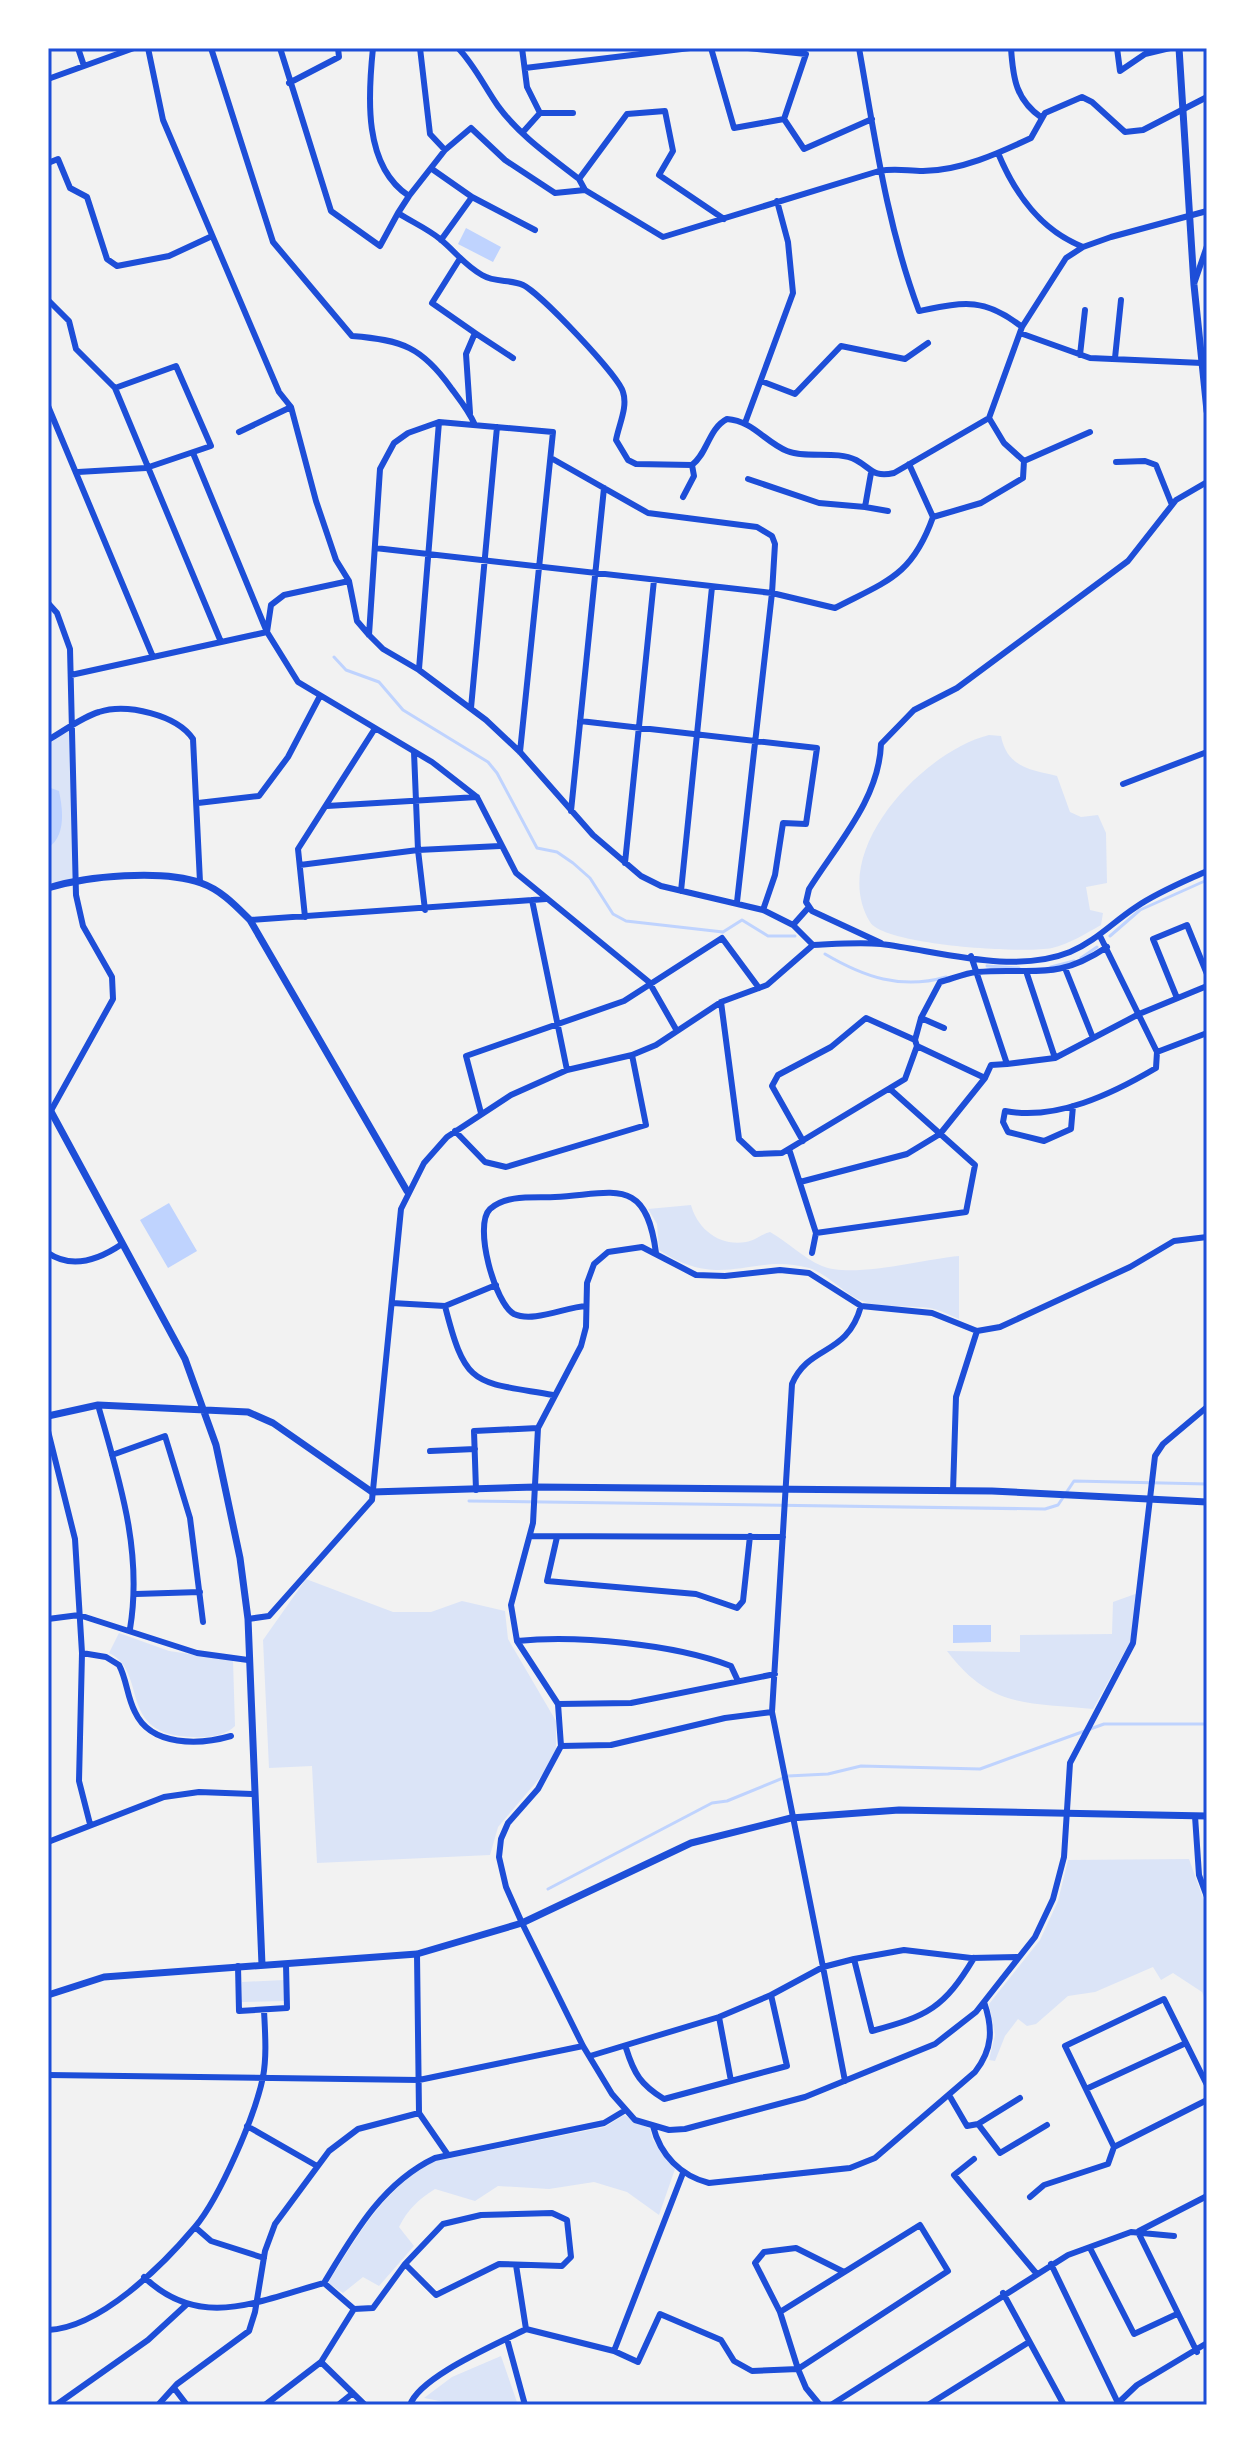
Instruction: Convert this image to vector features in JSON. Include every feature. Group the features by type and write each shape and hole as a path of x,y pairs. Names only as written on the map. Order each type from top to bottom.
{"street":[{"path":"78,48 84,66"},
{"path":"48,79 134,48"},
{"path":"148,48 163,120 210,237 279,392 291,407 316,501 336,560 349,581 357,621 383,649 419,670 471,708 520,752 571,812 625,863 661,886 763,910 793,925 813,945"},
{"path":"211,48 273,242 352,336 384,339 413,348 433,361 475,425"},
{"path":"280,48 331,211 380,246 409,196 445,150 471,128 505,160 555,193 585,190"},
{"path":"289,83 339,57 338,48"},
{"path":"373,48 370,115 381,165 409,196"},
{"path":"420,48 430,134 445,150"},
{"path":"458,48 481,76 499,107 523,132 579,179 585,190 663,237 879,171 898,167 924,171 965,165 1031,138 1042,118 1057,106 1082,97 1092,102 1125,132 1143,130 1207,97"},
{"path":"522,48 527,87 540,113"},
{"path":"592,48 593,59"},
{"path":"525,68 690,48"},
{"path":"711,48 734,128 784,119"},
{"path":"748,48 806,54 784,119"},
{"path":"859,48 878,141 879,171 898,255 919,311 966,302 988,306 1021,330 1080,355 1202,363"},
{"path":"1011,48 1012,69 1024,106 1042,118"},
{"path":"1117,48 1120,71 1145,54 1170,48"},
{"path":"1179,48 1194,285 1207,411"},
{"path":"579,179 627,114 665,111 673,151 659,175 724,219"},
{"path":"523,132 540,113 573,113"},
{"path":"784,119 804,149 872,119"},
{"path":"998,153 1025,205 1066,240 1083,247"},
{"path":"48,163 58,159 70,188 87,197 107,259 117,266 169,256 210,237"},
{"path":"432,169 472,197 535,230"},
{"path":"441,240 472,197"},
{"path":"745,423 793,293 788,242 777,201"},
{"path":"398,213 441,240 459,260 497,283 522,285 558,313 584,346 618,378 625,407 616,440 628,460 660,466 692,465 701,458 722,421 733,419 745,423 786,451 856,460 871,473 882,476 989,418 1021,330 1060,267 1083,247 1207,211"},
{"path":"1194,285 1207,246"},
{"path":"459,260 432,303 513,358"},
{"path":"48,300 69,321 76,349 115,388 221,642"},
{"path":"1115,358 1121,300"},
{"path":"1080,355 1085,310"},
{"path":"470,414 466,354 475,333"},
{"path":"761,381 795,394 841,346 905,359 928,343"},
{"path":"78,472 146,468 211,446 176,366 115,388"},
{"path":"48,406 153,657"},
{"path":"239,432 291,407"},
{"path":"989,418 1004,443 1024,461"},
{"path":"369,635 384,456 408,433 439,422 553,432 520,752"},
{"path":"419,670 439,422"},
{"path":"471,708 497,427"},
{"path":"1024,461 1090,432"},
{"path":"193,453 267,632 298,682 456,778 477,797 516,873 649,982 677,1031"},
{"path":"551,458 660,517 767,530 775,544 737,902"},
{"path":"933,517 981,503 1023,478 1024,461"},
{"path":"1116,462 1145,461 1156,465 1172,505"},
{"path":"375,548 772,593 835,608 901,573 923,545 933,517 909,464"},
{"path":"683,497 694,476 692,465"},
{"path":"865,507 871,473"},
{"path":"748,479 819,503 888,511"},
{"path":"885,945 809,907 806,902 809,889 873,790 881,766 881,744 925,702 940,698 1013,649 1116,571 1128,561 1172,505 1207,482"},
{"path":"571,812 604,488"},
{"path":"625,863 654,580"},
{"path":"267,632 271,605 284,595 349,581"},
{"path":"681,891 712,587"},
{"path":"48,603 57,613 70,649 75,880 83,926 112,977 113,999 49,1112 185,1359 204,1408 235,1534 248,1619 252,1794 262,1965"},
{"path":"71,675 267,632"},
{"path":"198,803 259,796 288,757 320,696"},
{"path":"48,740 100,711 158,715 185,727 193,739 200,882"},
{"path":"580,721 817,748 806,824 783,823 775,875 763,910"},
{"path":"305,917 298,849 374,730"},
{"path":"414,752 418,850 425,910"},
{"path":"1123,784 1207,752"},
{"path":"327,806 477,797"},
{"path":"300,865 418,850 500,846"},
{"path":"248,1619 269,1616 372,1500 401,1209 407,1191 424,1163 455,1131 481,1113 567,1070 632,1055 677,1031 721,1002 776,979 813,945 885,945 1030,960 1068,953 1100,936 1133,908 1207,871"},
{"path":"48,888 75,880 172,878 200,882 232,901 250,920 407,1191"},
{"path":"250,920 425,910 546,899"},
{"path":"532,900 567,1070"},
{"path":"793,925 809,907"},
{"path":"1177,998 1153,939 1187,925 1207,974"},
{"path":"1073,1106 1071,1129 1044,1141 1008,1132 1003,1122 1005,1111 1027,1115 1073,1106 1156,1068 1157,1052 1100,936"},
{"path":"481,1113 466,1056 624,1001 649,982 722,938 759,988"},
{"path":"721,1002 739,1139 755,1154 782,1153 905,1079 921,1018 940,982 976,972 1027,974 1065,968 1088,960 1107,947"},
{"path":"971,956 1007,1064"},
{"path":"1065,968 1093,1038"},
{"path":"1027,974 1055,1058"},
{"path":"800,1182 907,1154 940,1134 985,1078 991,1065 1055,1058 1139,1014 1207,986"},
{"path":"803,1141 772,1086 778,1075 831,1047 866,1018 985,1078"},
{"path":"921,1018 944,1028"},
{"path":"1157,1052 1207,1033"},
{"path":"455,1131 485,1162 506,1167 646,1125 632,1055"},
{"path":"816,1233 966,1212 975,1165 890,1089"},
{"path":"789,1149 816,1233 812,1253"},
{"path":"586,1306 535,1316 517,1315 503,1305 483,1239 482,1222 488,1210 500,1202 523,1198 616,1191 632,1198 645,1211 653,1226 656,1253"},
{"path":"1207,1237 1174,1241 1130,1267 1000,1327 977,1331 932,1313 861,1306 809,1273 780,1270 725,1276 696,1275 642,1247 608,1252 594,1264 587,1283 581,1346 538,1428 531,1536 511,1605 517,1641 558,1704 561,1746 550,1771 519,1807 501,1839 499,1857 506,1887 583,2046 624,2111 635,2120 669,2130 700,2126 805,2097 935,2044 984,2002 1035,1937 1053,1899 1064,1857 1070,1763 1133,1643 1142,1594 1155,1456 1163,1444 1207,1407"},
{"path":"48,1253 74,1263 103,1257 122,1244"},
{"path":"392,1303 445,1306 496,1285"},
{"path":"445,1306 457,1352 476,1376 489,1384 553,1395"},
{"path":"845,2081 772,1712 792,1384 798,1370 807,1361 844,1341 856,1324 861,1306"},
{"path":"953,1491 956,1397 977,1331"},
{"path":"98,1405 129,1522 136,1594 130,1629"},
{"path":"48,1416 98,1405 248,1412 273,1423 372,1492 953,1491 1072,1493 1207,1502"},
{"path":"476,1490 474,1431 538,1428"},
{"path":"48,1431 75,1539 82,1653 79,1781 90,1824"},
{"path":"112,1455 165,1436 190,1518 203,1622"},
{"path":"430,1451 475,1449"},
{"path":"531,1536 783,1537"},
{"path":"557,1537 547,1581 696,1594 737,1608 743,1601 750,1536"},
{"path":"136,1594 200,1592"},
{"path":"48,1619 79,1615 197,1653 248,1660"},
{"path":"517,1641 543,1639 693,1651 731,1666 738,1681"},
{"path":"82,1653 106,1657 119,1665 136,1715 152,1730 187,1742 231,1736"},
{"path":"558,1704 631,1703 775,1674"},
{"path":"561,1746 611,1745 725,1718 772,1712"},
{"path":"48,1842 164,1797 199,1792 252,1794"},
{"path":"48,1995 104,1977 417,1954 522,1923 691,1843 791,1818 899,1810 1207,1816"},
{"path":"1195,1816 1199,1875 1207,1897"},
{"path":"590,2056 626,2048 719,2017 771,1995 823,1967 854,1959 904,1950 974,1958 1017,1957"},
{"path":"417,1954 419,2113 448,2155"},
{"path":"854,1959 872,2031 917,2019 953,1993 974,1958"},
{"path":"238,1966 239,2011 264,2010 287,2008 286,1964"},
{"path":"626,2048 633,2072 643,2086 664,2099 787,2066 771,1995"},
{"path":"1114,2147 1065,2046 1164,1999 1207,2085"},
{"path":"653,2126 656,2139 683,2173 709,2183 850,2168 875,2158 949,2095 986,2058 991,2035 984,2002"},
{"path":"48,2330 89,2319 122,2297 195,2227 210,2204 247,2126 263,2077 264,2010"},
{"path":"719,2017 731,2081"},
{"path":"1086,2089 1186,2043"},
{"path":"48,2075 419,2080 583,2046"},
{"path":"1197,2065 1207,2063"},
{"path":"949,2095 967,2126 978,2124 1020,2098"},
{"path":"1030,2197 1044,2185 1108,2164 1114,2147 1207,2100"},
{"path":"144,2277 161,2293 186,2305 231,2309 324,2283 366,2216 416,2166 448,2155 604,2123 624,2111"},
{"path":"158,2405 174,2388 249,2331 264,2258 275,2224 329,2151 358,2129 419,2113"},
{"path":"978,2124 994,2148 1004,2153 1047,2125"},
{"path":"247,2126 317,2166"},
{"path":"974,2159 954,2175 1036,2273"},
{"path":"614,2351 683,2173"},
{"path":"831,2405 1051,2264 1138,2232 1207,2196"},
{"path":"324,2283 354,2309 373,2308 405,2264 443,2224 481,2215 552,2213 567,2220 571,2257 562,2266 489,2268 436,2295 405,2264"},
{"path":"410,2405 412,2397 435,2380 526,2329 580,2340 638,2362 660,2314 721,2340 734,2361 752,2371 798,2369 948,2271 920,2225 780,2312"},
{"path":"195,2227 211,2241 264,2258"},
{"path":"1138,2232 1174,2236"},
{"path":"1138,2232 1197,2352"},
{"path":"820,2405 806,2388 780,2312 755,2263 764,2252 796,2248 844,2272"},
{"path":"1090,2248 1134,2334 1177,2314"},
{"path":"1051,2264 1117,2404 1137,2385 1197,2352 1207,2343"},
{"path":"516,2265 526,2329"},
{"path":"1003,2293 1064,2405"},
{"path":"56,2405 148,2340 186,2305"},
{"path":"265,2405 321,2362 354,2309"},
{"path":"507,2339 525,2405"},
{"path":"928,2405 1029,2342"},
{"path":"321,2362 365,2405"},
{"path":"174,2388 187,2405"},
{"path":"338,2405 353,2393"}],"shaded area":[{"path":"72,729 75,880 48,889 48,742"},
{"path":"989,735 1001,736 1014,761 1038,772 1057,776 1070,812 1081,817 1098,815 1106,833 1107,883 1086,887 1090,910 1103,913 1101,925 1065,944 1037,950 955,946 900,937 880,930 870,922 860,894 861,865 872,836 889,808 911,782 963,745"},
{"path":"691,1205 698,1221 718,1239 746,1242 770,1232 815,1263 835,1269 869,1269 959,1256 959,1319 930,1308 887,1306 862,1301 809,1268 770,1264 719,1270 681,1262 659,1250 657,1224 648,1209"},
{"path":"306,1579 393,1612 431,1612 462,1601 505,1611 508,1639 556,1721 556,1749 544,1773 498,1827 490,1855 317,1863 312,1766 269,1768 263,1640"},
{"path":"1138,1593 1130,1642 1093,1709 1029,1703 995,1693 963,1670 947,1651 1020,1652 1020,1635 1112,1634 1113,1602"},
{"path":"119,1633 169,1651 233,1660 235,1726 221,1734 199,1737 169,1734 153,1726 143,1715 121,1662 109,1653"},
{"path":"1189,1859 1207,1909 1207,2005 1202,1992 1173,1973 1161,1980 1153,1967 1095,1992 1068,1996 1036,2024 1027,2026 1018,2019 1005,2036 995,2061 989,2060 995,2035 989,2004 1040,1940 1058,1901 1068,1860"},
{"path":"284,1980 284,2001 242,2002 242,1982"},
{"path":"624,2115 650,2129 653,2140 675,2169 659,2215 627,2192 594,2182 549,2189 498,2186 475,2201 435,2189 414,2205 402,2221 399,2227 414,2246 379,2286 363,2277 343,2293 328,2283 374,2214 418,2171 436,2161 605,2127"},
{"path":"501,2356 518,2405 460,2405 424,2398 452,2377"}],"water":[{"path":"466,228 501,247 493,262 458,244"},
{"path":"48,787 59,791 62,814 58,837 48,848"},
{"path":"169,1203 197,1251 168,1268 140,1220"},
{"path":"953,1625 991,1625 991,1642 953,1643"}],"waterway":[{"path":"334,657 346,670 379,682 403,710 488,762 537,848 557,852 573,863 590,878 613,914 626,921 723,932 742,920 768,936 795,936"},
{"path":"1110,936 1140,910 1207,880"},
{"path":"1081,958 1097,947"},
{"path":"825,954 869,975 898,982 946,977"},
{"path":"1051,967 1074,961"},
{"path":"987,966 1019,968"},
{"path":"469,1501 1045,1509 1058,1505 1074,1481 1207,1484"},
{"path":"548,1889 712,1803 727,1801 788,1776 828,1774 861,1766 980,1769 1104,1724 1207,1724"}]}
